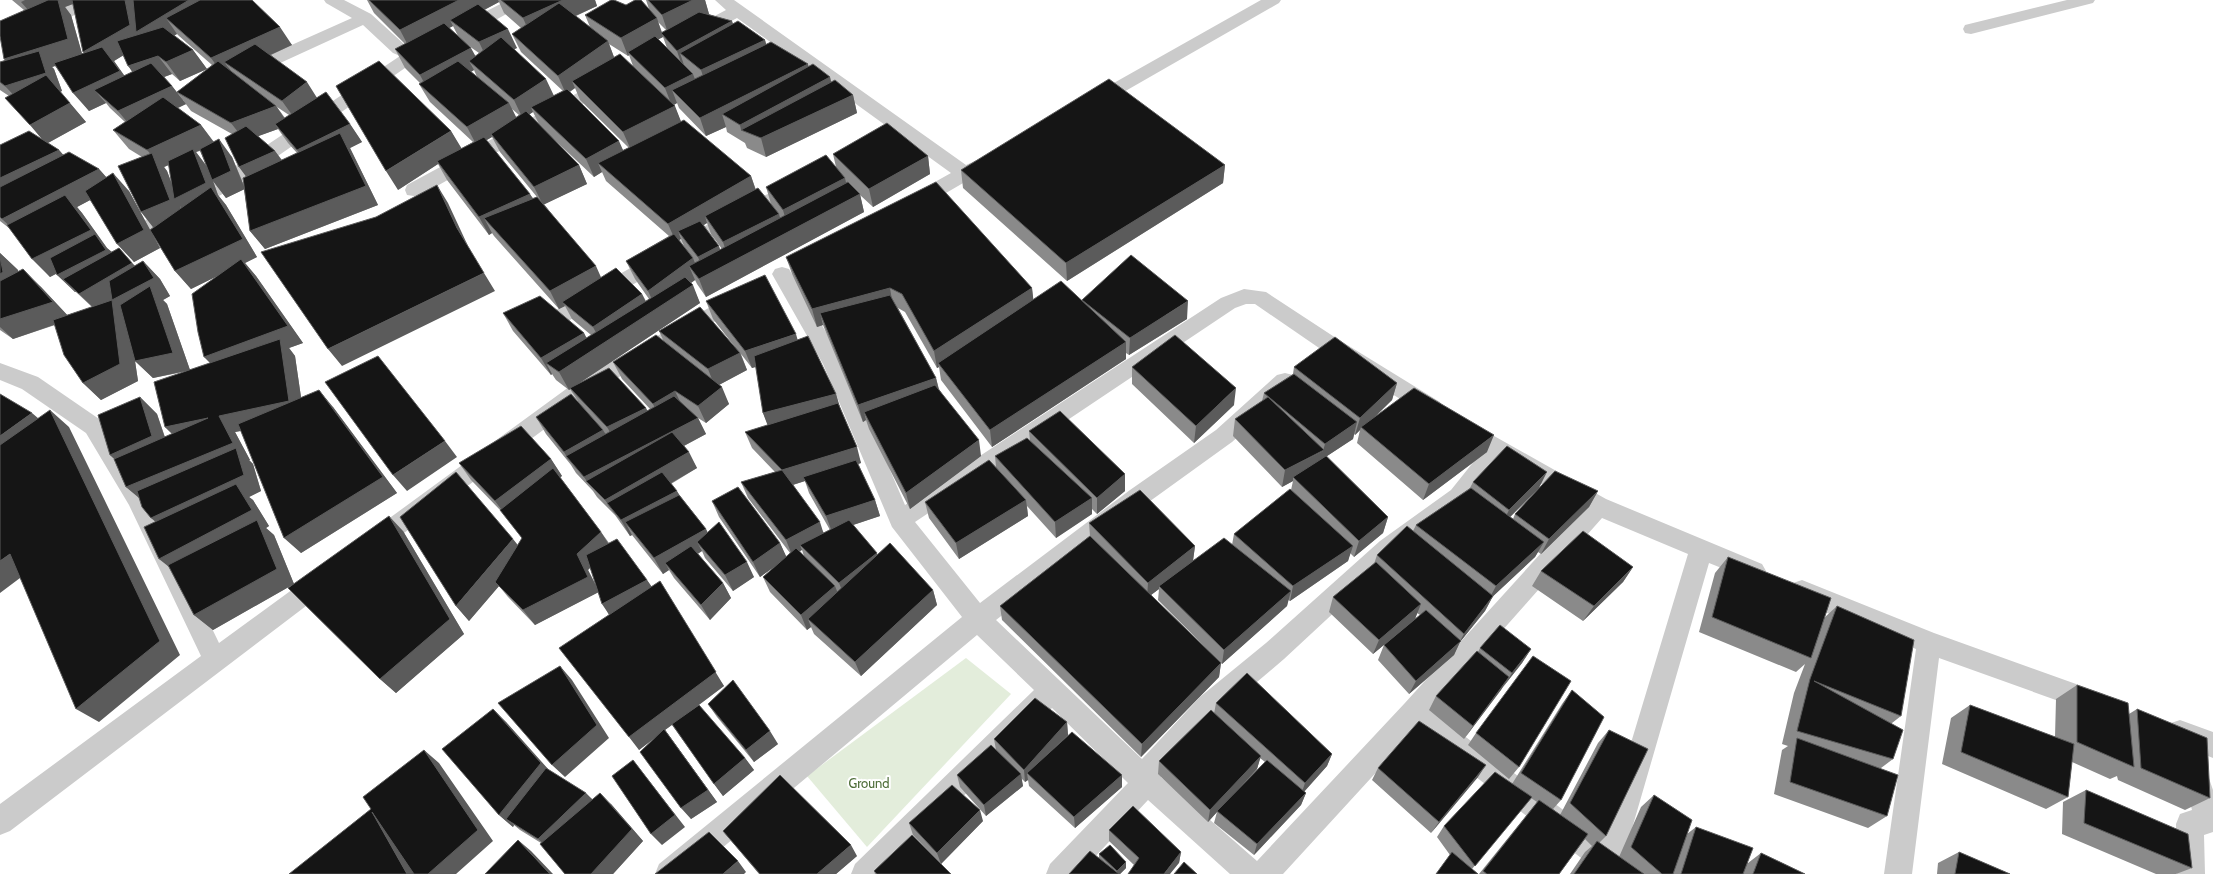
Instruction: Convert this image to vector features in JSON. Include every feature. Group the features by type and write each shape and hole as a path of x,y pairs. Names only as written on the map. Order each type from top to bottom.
{"street":[{"path":"27,31 93,0"},
{"path":"332,0 365,18 399,49 412,55"},
{"path":"455,35 520,0"},
{"path":"723,0 785,53 905,131 965,174"},
{"path":"1081,108 1273,0"},
{"path":"1971,29 2087,0"},
{"path":"682,41 737,11"},
{"path":"235,76 365,18"},
{"path":"149,227 219,187 412,55 436,45"},
{"path":"414,190 620,76"},
{"path":"856,157 905,131"},
{"path":"903,209 1006,151"},
{"path":"561,316 730,221 810,180"},
{"path":"0,821 215,660 592,382 788,270 833,363 900,520 978,619 1144,780 1251,874"},
{"path":"900,520 1228,303 1244,296 1259,297 1329,344 1497,449 1598,506 1929,643 2116,710"},
{"path":"668,874 978,619 1138,497 1224,436 1246,414 1329,344"},
{"path":"0,371 30,383 94,427 138,499 215,660"},
{"path":"1060,874 1209,706 1275,651 1388,548 1459,497 1497,449"},
{"path":"1264,874 1413,713 1598,506"},
{"path":"1413,713 1617,868 1701,549"},
{"path":"1898,874 1929,643"},
{"path":"865,874 1052,690"},
{"path":"2191,874 2190,824 2208,821 2173,730 2213,745"}],"green space":[{"name":"Ground","path":"966,658 1011,694 867,847 807,776"}],"building":[{"path":"48,0 58,0 68,39 4,59 0,36 0,21"},
{"path":"72,0 125,0 130,25 83,52"},
{"path":"133,0 189,0 136,32"},
{"path":"200,0 252,0 280,27 211,58 166,18"},
{"path":"369,0 459,0 400,30"},
{"path":"501,0 563,0 523,18"},
{"path":"611,0 626,5 635,0 641,0 657,18 621,38 585,15"},
{"path":"648,0 693,0 662,15"},
{"path":"559,3 608,41 558,76 512,34"},
{"path":"478,4 508,29 479,42 450,20"},
{"path":"699,12 732,21 677,51 661,33"},
{"path":"738,21 765,40 701,70 680,53"},
{"path":"444,23 471,48 420,75 395,49"},
{"path":"163,27 193,50 166,62 158,56 128,66 117,41"},
{"path":"655,36 693,74 665,88 628,52"},
{"path":"501,37 546,79 514,100 469,61"},
{"path":"771,42 808,64 700,118 672,90"},
{"path":"255,44 307,82 282,101 224,62"},
{"path":"102,47 120,71 73,93 54,63"},
{"path":"39,51 46,73 5,86 0,82 0,62"},
{"path":"620,54 675,106 623,132 572,81"},
{"path":"218,61 276,106 231,123 177,92"},
{"path":"379,61 451,131 386,171 336,86"},
{"path":"458,61 509,103 467,127 419,84"},
{"path":"151,63 172,86 118,111 94,90"},
{"path":"813,64 830,77 740,125 722,114"},
{"path":"46,75 70,103 30,125 5,98"},
{"path":"1109,79 1225,165 1066,263 961,170"},
{"path":"835,80 853,95 761,138 741,130"},
{"path":"567,89 619,141 586,159 531,107"},
{"path":"326,92 350,124 297,150 275,124"},
{"path":"163,97 201,125 147,150 113,130"},
{"path":"526,111 579,165 534,187 491,134"},
{"path":"684,120 751,176 668,224 598,163"},
{"path":"887,123 928,156 869,189 833,154"},
{"path":"246,126 275,151 239,167 225,138"},
{"path":"29,131 59,150 0,178 0,145"},
{"path":"340,133 366,186 250,231 243,178"},
{"path":"484,137 530,194 479,217 437,161"},
{"path":"219,139 231,171 212,180 200,149"},
{"path":"193,149 206,183 174,199 168,161"},
{"path":"69,152 99,169 2,219 0,217 0,187"},
{"path":"152,153 170,200 141,212 118,166"},
{"path":"826,155 845,178 783,210 766,187"},
{"path":"113,173 144,230 117,244 85,191"},
{"path":"848,182 860,194 699,279 689,266"},
{"path":"936,182 1032,288 934,351 902,294 890,288 812,309 786,257"},
{"path":"437,185 457,228 484,273 328,349 261,252 376,217"},
{"path":"211,187 243,239 175,271 150,230"},
{"path":"758,188 779,214 723,242 705,216"},
{"path":"65,195 91,230 32,259 7,225"},
{"path":"537,197 596,266 550,291 484,218"},
{"path":"700,221 719,246 698,257 678,231"},
{"path":"95,234 106,250 57,275 50,258"},
{"path":"674,234 693,258 648,291 626,261"},
{"path":"119,248 132,263 79,294 63,279"},
{"path":"1131,255 1188,301 1130,338 1082,300"},
{"path":"0,257 3,272 0,274"},
{"path":"241,259 288,326 204,357 198,332 192,294"},
{"path":"143,261 154,278 112,300 109,281"},
{"path":"616,268 642,294 593,327 562,302"},
{"path":"23,269 53,302 0,319 0,281"},
{"path":"765,275 796,334 745,351 706,301"},
{"path":"685,277 693,285 559,372 546,363"},
{"path":"1061,281 1126,342 990,430 938,363"},
{"path":"150,286 173,353 135,361 120,305"},
{"path":"890,295 936,378 858,405 820,313"},
{"path":"540,296 584,333 541,358 503,313"},
{"path":"112,300 120,364 83,383 64,355 53,320"},
{"path":"700,307 740,353 708,369 659,331"},
{"path":"656,335 722,387 698,406 675,391 653,404 613,362"},
{"path":"1175,335 1236,388 1196,426 1132,367"},
{"path":"808,336 836,394 763,413 754,356"},
{"path":"1335,337 1397,383 1360,418 1294,367"},
{"path":"280,339 289,401 219,416 233,443 126,487 114,459 208,418 165,427 154,382"},
{"path":"378,356 445,441 393,475 325,382"},
{"path":"609,368 646,408 607,427 570,388"},
{"path":"1294,374 1357,422 1325,444 1264,393"},
{"path":"935,385 979,440 906,493 864,412"},
{"path":"1414,388 1494,435 1429,484 1361,427"},
{"path":"319,390 383,477 284,538 238,424"},
{"path":"0,394 32,413 0,436"},
{"path":"571,394 603,430 564,452 536,417"},
{"path":"674,396 698,418 584,477 566,456"},
{"path":"140,397 152,436 110,455 98,415"},
{"path":"1268,397 1324,450 1285,470 1235,419"},
{"path":"838,403 857,447 782,470 745,432"},
{"path":"50,410 160,641 76,709 10,554 0,561 0,445"},
{"path":"1060,411 1125,474 1097,498 1029,431"},
{"path":"521,426 551,459 495,501 459,463"},
{"path":"672,432 689,452 605,500 586,481"},
{"path":"1027,438 1092,498 1055,522 995,456"},
{"path":"1507,446 1547,472 1509,510 1473,482"},
{"path":"236,448 244,475 151,518 142,507 137,491"},
{"path":"1326,456 1388,517 1359,541 1293,477"},
{"path":"856,460 875,500 826,516 803,477"},
{"path":"989,460 1026,500 956,543 925,502"},
{"path":"553,468 601,532 577,554 588,577 523,610 495,582 522,538 500,510"},
{"path":"782,470 820,522 786,540 741,482"},
{"path":"1555,471 1598,491 1549,539 1515,514"},
{"path":"456,472 513,539 456,606 400,517"},
{"path":"662,472 677,491 621,520 607,503"},
{"path":"236,484 252,510 159,559 144,527"},
{"path":"738,487 780,543 753,562 712,501"},
{"path":"1471,488 1544,542 1496,586 1416,525"},
{"path":"1290,489 1353,546 1293,586 1234,534"},
{"path":"1140,490 1195,546 1148,583 1089,523"},
{"path":"679,495 706,529 654,558 625,522"},
{"path":"389,516 450,619 380,679 288,588"},
{"path":"257,520 277,569 194,615 168,565"},
{"path":"849,520 877,553 839,583 800,545"},
{"path":"719,522 747,562 725,575 697,542"},
{"path":"1407,526 1493,596 1464,634 1377,555"},
{"path":"1583,531 1633,567 1594,606 1541,571"},
{"path":"1090,536 1221,663 1142,744 1000,606"},
{"path":"1224,538 1291,591 1224,650 1159,586"},
{"path":"617,539 647,580 602,604 586,555"},
{"path":"890,543 933,590 855,662 808,619"},
{"path":"691,546 723,583 701,605 665,563"},
{"path":"796,548 835,586 801,615 763,577"},
{"path":"1728,557 1831,598 1811,658 1712,617"},
{"path":"1376,562 1421,604 1379,640 1333,597"},
{"path":"660,581 716,672 629,737 559,648"},
{"path":"1837,606 1914,640 1901,716 1814,681 1903,730 1893,759 1797,731 1810,679"},
{"path":"1426,610 1461,641 1416,681 1384,645"},
{"path":"1500,625 1531,649 1512,673 1480,648"},
{"path":"1477,651 1509,677 1473,726 1436,696"},
{"path":"1533,656 1571,681 1519,767 1476,733"},
{"path":"560,666 597,725 552,765 498,703"},
{"path":"1247,673 1332,754 1305,783 1216,703"},
{"path":"733,680 770,731 746,750 708,704"},
{"path":"2077,685 2128,703 2134,767 2077,742"},
{"path":"1572,690 1604,717 1561,800 1521,773"},
{"path":"1035,698 1067,722 1024,770 994,739"},
{"path":"699,705 745,758 714,784 672,724"},
{"path":"1970,705 2074,744 2068,797 1961,752"},
{"path":"493,709 541,763 499,815 442,749"},
{"path":"2137,709 2207,738 2210,798 2141,768"},
{"path":"1211,710 1261,756 1210,810 1159,761"},
{"path":"1419,721 1486,765 1439,822 1378,768"},
{"path":"664,729 708,790 681,808 640,752"},
{"path":"1609,730 1648,749 1606,836 1570,803"},
{"path":"1072,732 1122,775 1074,817 1027,773"},
{"path":"1797,738 1898,775 1887,816 1790,782"},
{"path":"991,745 1021,774 984,805 957,775"},
{"path":"424,750 478,830 428,874 414,874 372,812 407,874 289,874 371,809 363,797"},
{"path":"633,760 675,815 651,834 612,776"},
{"path":"1267,760 1306,793 1257,844 1217,811"},
{"path":"546,768 586,793 538,839 506,819"},
{"path":"1495,772 1532,797 1475,866 1444,826"},
{"path":"780,775 851,845 817,874 760,874 723,831"},
{"path":"952,785 980,810 937,853 909,823"},
{"path":"2086,790 2188,834 2192,868 2084,823"},
{"path":"600,793 632,829 591,874 565,874 540,844"},
{"path":"1654,795 1692,820 1673,874 1662,874 1631,847"},
{"path":"1539,800 1588,834 1559,874 1487,874 1483,871"},
{"path":"1133,806 1181,852 1164,874 1128,874 1139,858 1109,830"},
{"path":"1696,827 1753,848 1743,874 1681,874"},
{"path":"709,832 738,861 723,874 655,874"},
{"path":"912,835 951,874 877,874 874,871"},
{"path":"518,840 550,874 485,874"},
{"path":"1597,841 1644,874 1574,874"},
{"path":"1110,845 1126,862 1117,871 1099,854"},
{"path":"1090,851 1119,874 1069,874"},
{"path":"1452,852 1478,874 1436,874"},
{"path":"1959,852 2010,874 1955,874"},
{"path":"1761,853 1805,874 1753,874"},
{"path":"1184,862 1197,874 1174,874"}]}
